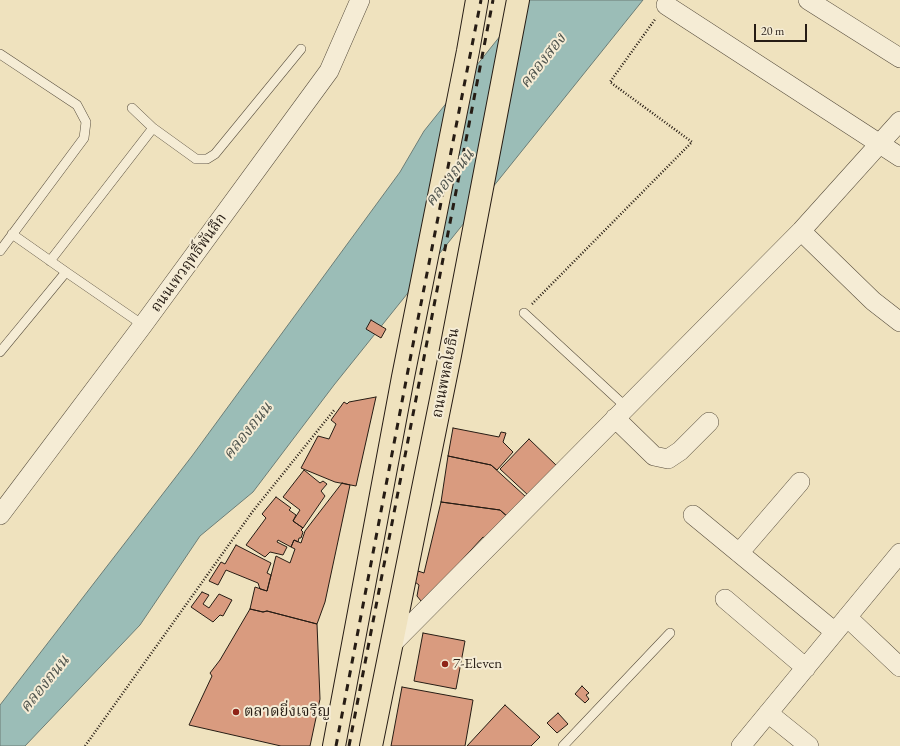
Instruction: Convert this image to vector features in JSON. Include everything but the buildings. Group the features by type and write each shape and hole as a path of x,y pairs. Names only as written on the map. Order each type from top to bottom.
{"main road":[{"path":"334,746 405,368 477,0"},
{"name":"ถนนพหลโยธิน","path":"371,746 452,347 517,4"}],"street":[{"name":"ถนนเทวฤทธิ์พันลึก","path":"0,515 143,325 329,71 360,0"},
{"path":"808,0 900,58"},
{"path":"666,5 900,157"},
{"path":"393,643 801,231 900,121"},
{"path":"801,231 873,302 900,322"},
{"path":"621,412 654,456 668,459 680,451 709,422"},
{"path":"739,553 800,482"},
{"path":"694,515 835,632"},
{"path":"741,746 900,553"},
{"path":"725,599 806,668"},
{"path":"847,617 900,667"},
{"path":"768,713 809,746"}],"lane":[{"path":"132,108 153,128 196,159 207,159 214,154 301,48"},
{"path":"0,54 77,105 86,122 84,138 0,251"},
{"path":"50,261 153,128"},
{"path":"12,234 143,325"},
{"path":"0,352 66,272"},
{"path":"524,313 621,412"},
{"path":"565,745 670,633"}],"path":[{"path":"524,313 692,142 610,82 666,5"},
{"path":"85,746 253,510 335,409"}],"water":[{"path":"529,0 643,0 334,385 253,492 200,536 140,625 25,746 0,746 0,705 192,456 400,172 424,131"}],"railway":[{"path":"336,746 481,0"},
{"path":"349,746 493,0"}],"place":[{"name":"7-Eleven","path":"445,664"},
{"name":"ตลาดยิ่งเจริญ","path":"236,712"}],"water label":[{"name":"คลองสอง","path":"543,61"},
{"name":"คลองถนน","path":"450,178"},
{"name":"คลองถนน","path":"248,431"},
{"name":"คลองถนน","path":"45,684"}]}
